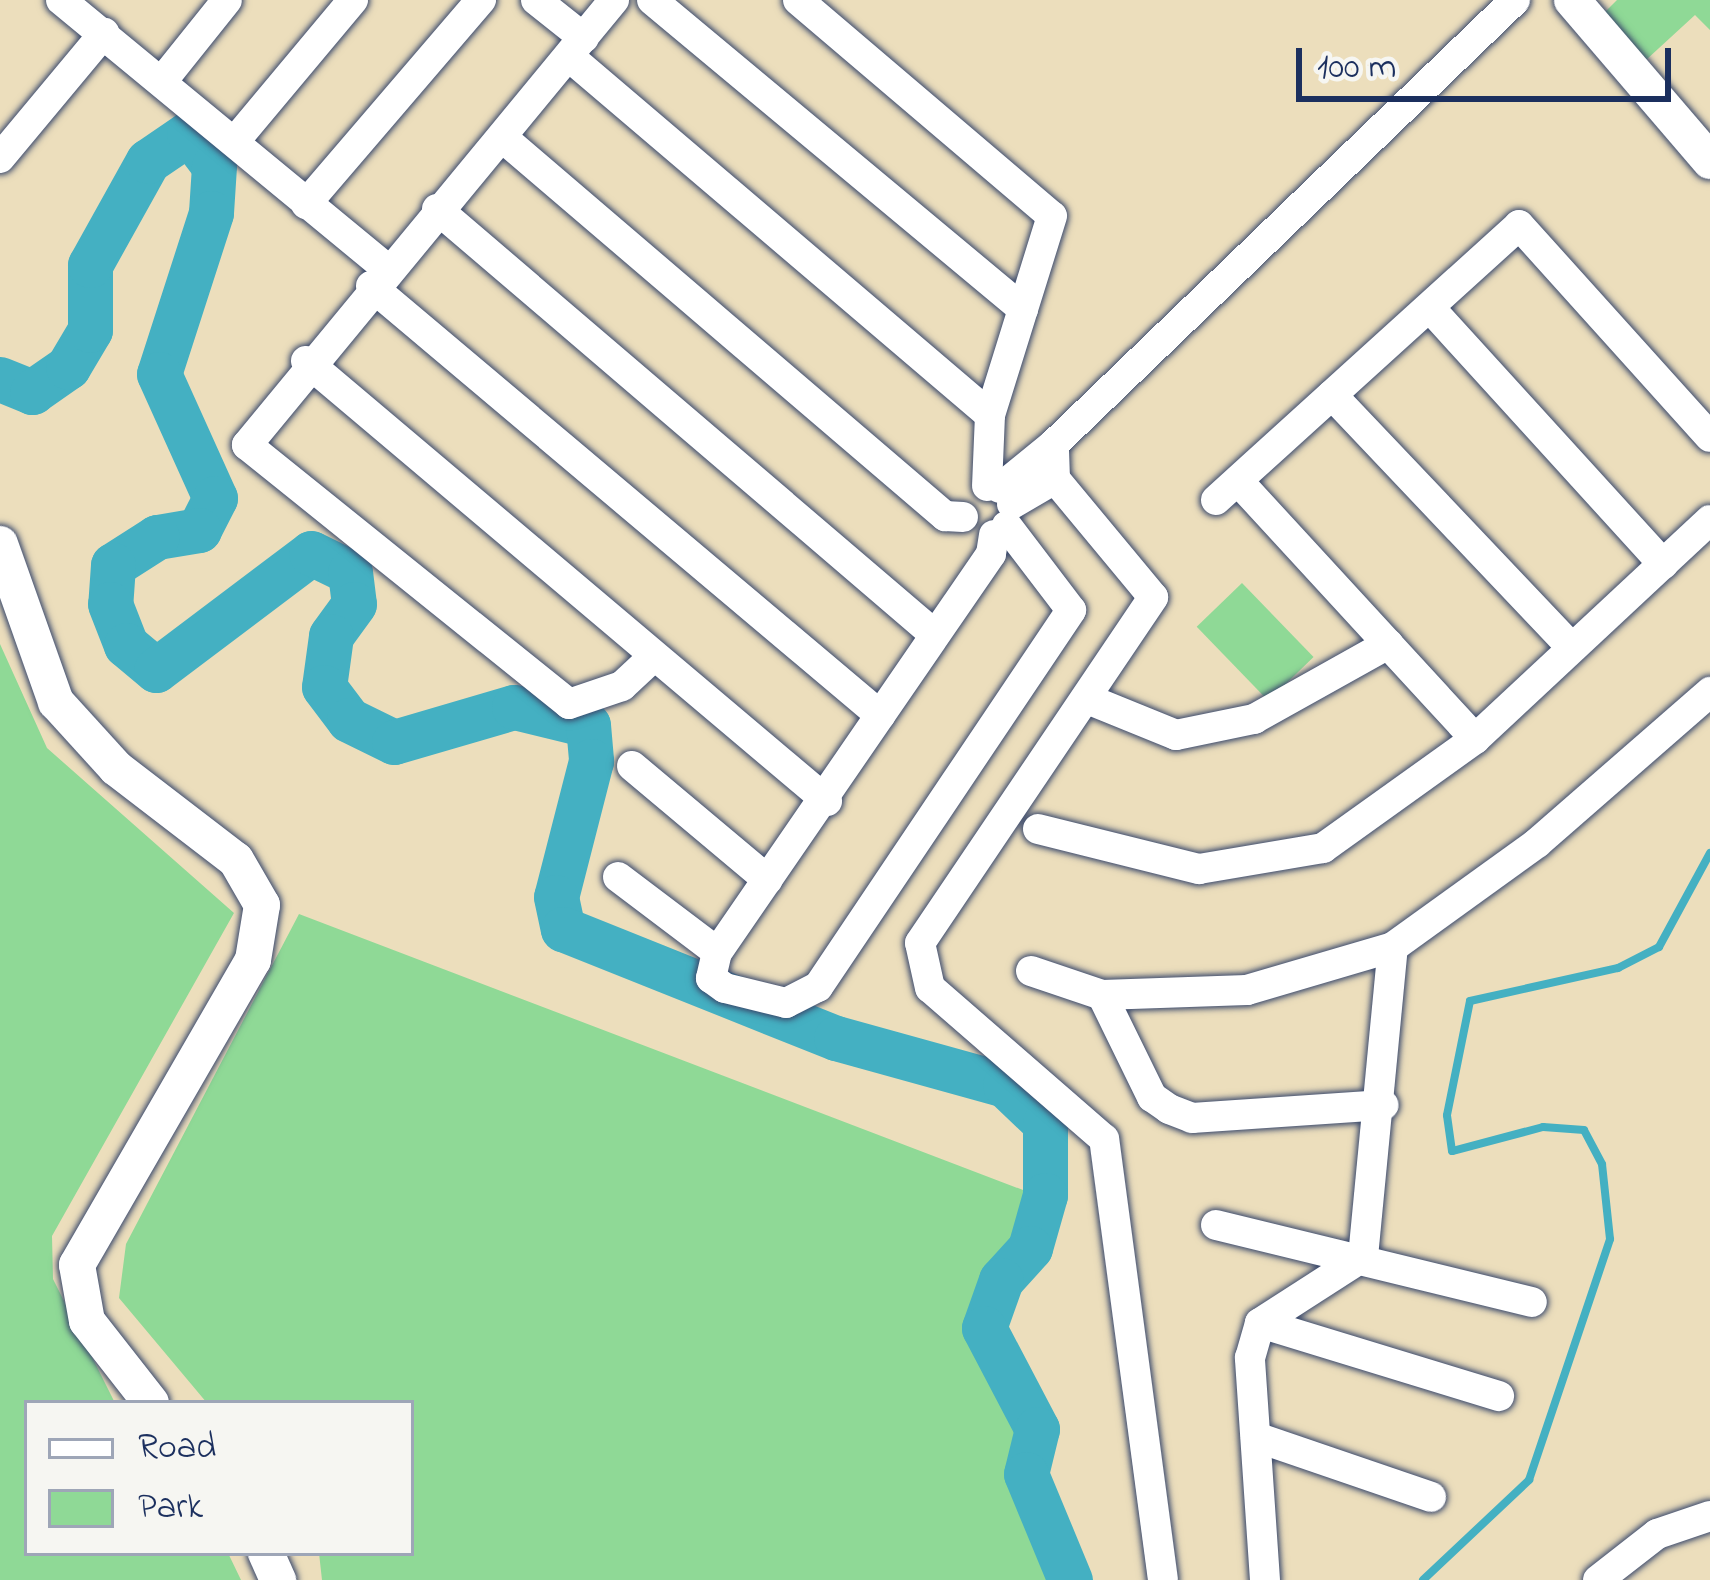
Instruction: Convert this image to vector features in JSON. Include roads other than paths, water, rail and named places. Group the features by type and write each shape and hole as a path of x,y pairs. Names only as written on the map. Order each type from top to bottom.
{"street":[{"path":"163,80 227,0"},
{"path":"235,141 353,0"},
{"path":"306,204 481,0"},
{"path":"536,0 578,48 990,415"},
{"path":"614,0 503,138 436,209 248,434 253,455 568,704 622,686 650,659"},
{"path":"652,0 1023,309"},
{"path":"798,0 1052,216 990,415 1000,508 1071,610 818,987 786,1003 724,988 711,978 718,952 827,801 935,635 1000,508 1054,444 1516,0"},
{"path":"1572,0 1710,161"},
{"path":"75,4 306,204 379,278 880,715"},
{"path":"0,158 104,33"},
{"path":"503,138 945,516 1000,508 1055,479"},
{"path":"436,209 935,635"},
{"path":"1475,739 1388,644 1227,491 1519,225 1710,437"},
{"path":"1431,309 1663,564"},
{"path":"306,361 650,659 827,801"},
{"path":"1332,395 1570,647"},
{"path":"1054,444 1055,479 1153,596 1090,700 920,944 919,965 929,988 1104,1139 1163,1580"},
{"path":"1038,829 1199,868 1322,848 1475,739 1710,520"},
{"path":"0,544 56,702 116,769 236,860 262,904 253,960 100,1233 77,1264 76,1294 149,1400"},
{"path":"1090,700 1176,735 1254,718 1388,644"},
{"path":"1031,971 1102,995 1247,990 1393,947 1537,842 1710,692"},
{"path":"632,766 768,880"},
{"path":"618,877 718,952"},
{"path":"1265,1580 1250,1358 1260,1323 1363,1257 1384,1105 1393,947"},
{"path":"1102,995 1168,1109 1192,1118 1384,1105"},
{"path":"1216,1225 1363,1257 1532,1302"},
{"path":"100,1233 105,1311 176,1400"},
{"path":"1260,1323 1498,1396"},
{"path":"1256,1437 1431,1497"},
{"path":"1598,1580 1657,1534 1710,1516"}],"waterway":[{"path":"0,379 32,392 68,367 90,330 90,265 148,161 189,133 214,166 211,213 159,374 215,498 199,530 157,537 113,565 110,604 126,645 156,670 311,553 350,572 354,604 331,636 324,687 349,720 394,742 514,707 588,725 591,761 556,897 563,929 836,1038 1005,1085 1045,1123 1045,1195 1030,1248 1001,1280 984,1328 1037,1429 1026,1474 1070,1580"},
{"path":"1423,1580 1529,1480 1610,1239 1602,1164 1584,1130 1543,1127 1452,1151 1447,1115 1470,1001 1618,968 1659,947 1710,853"}]}
